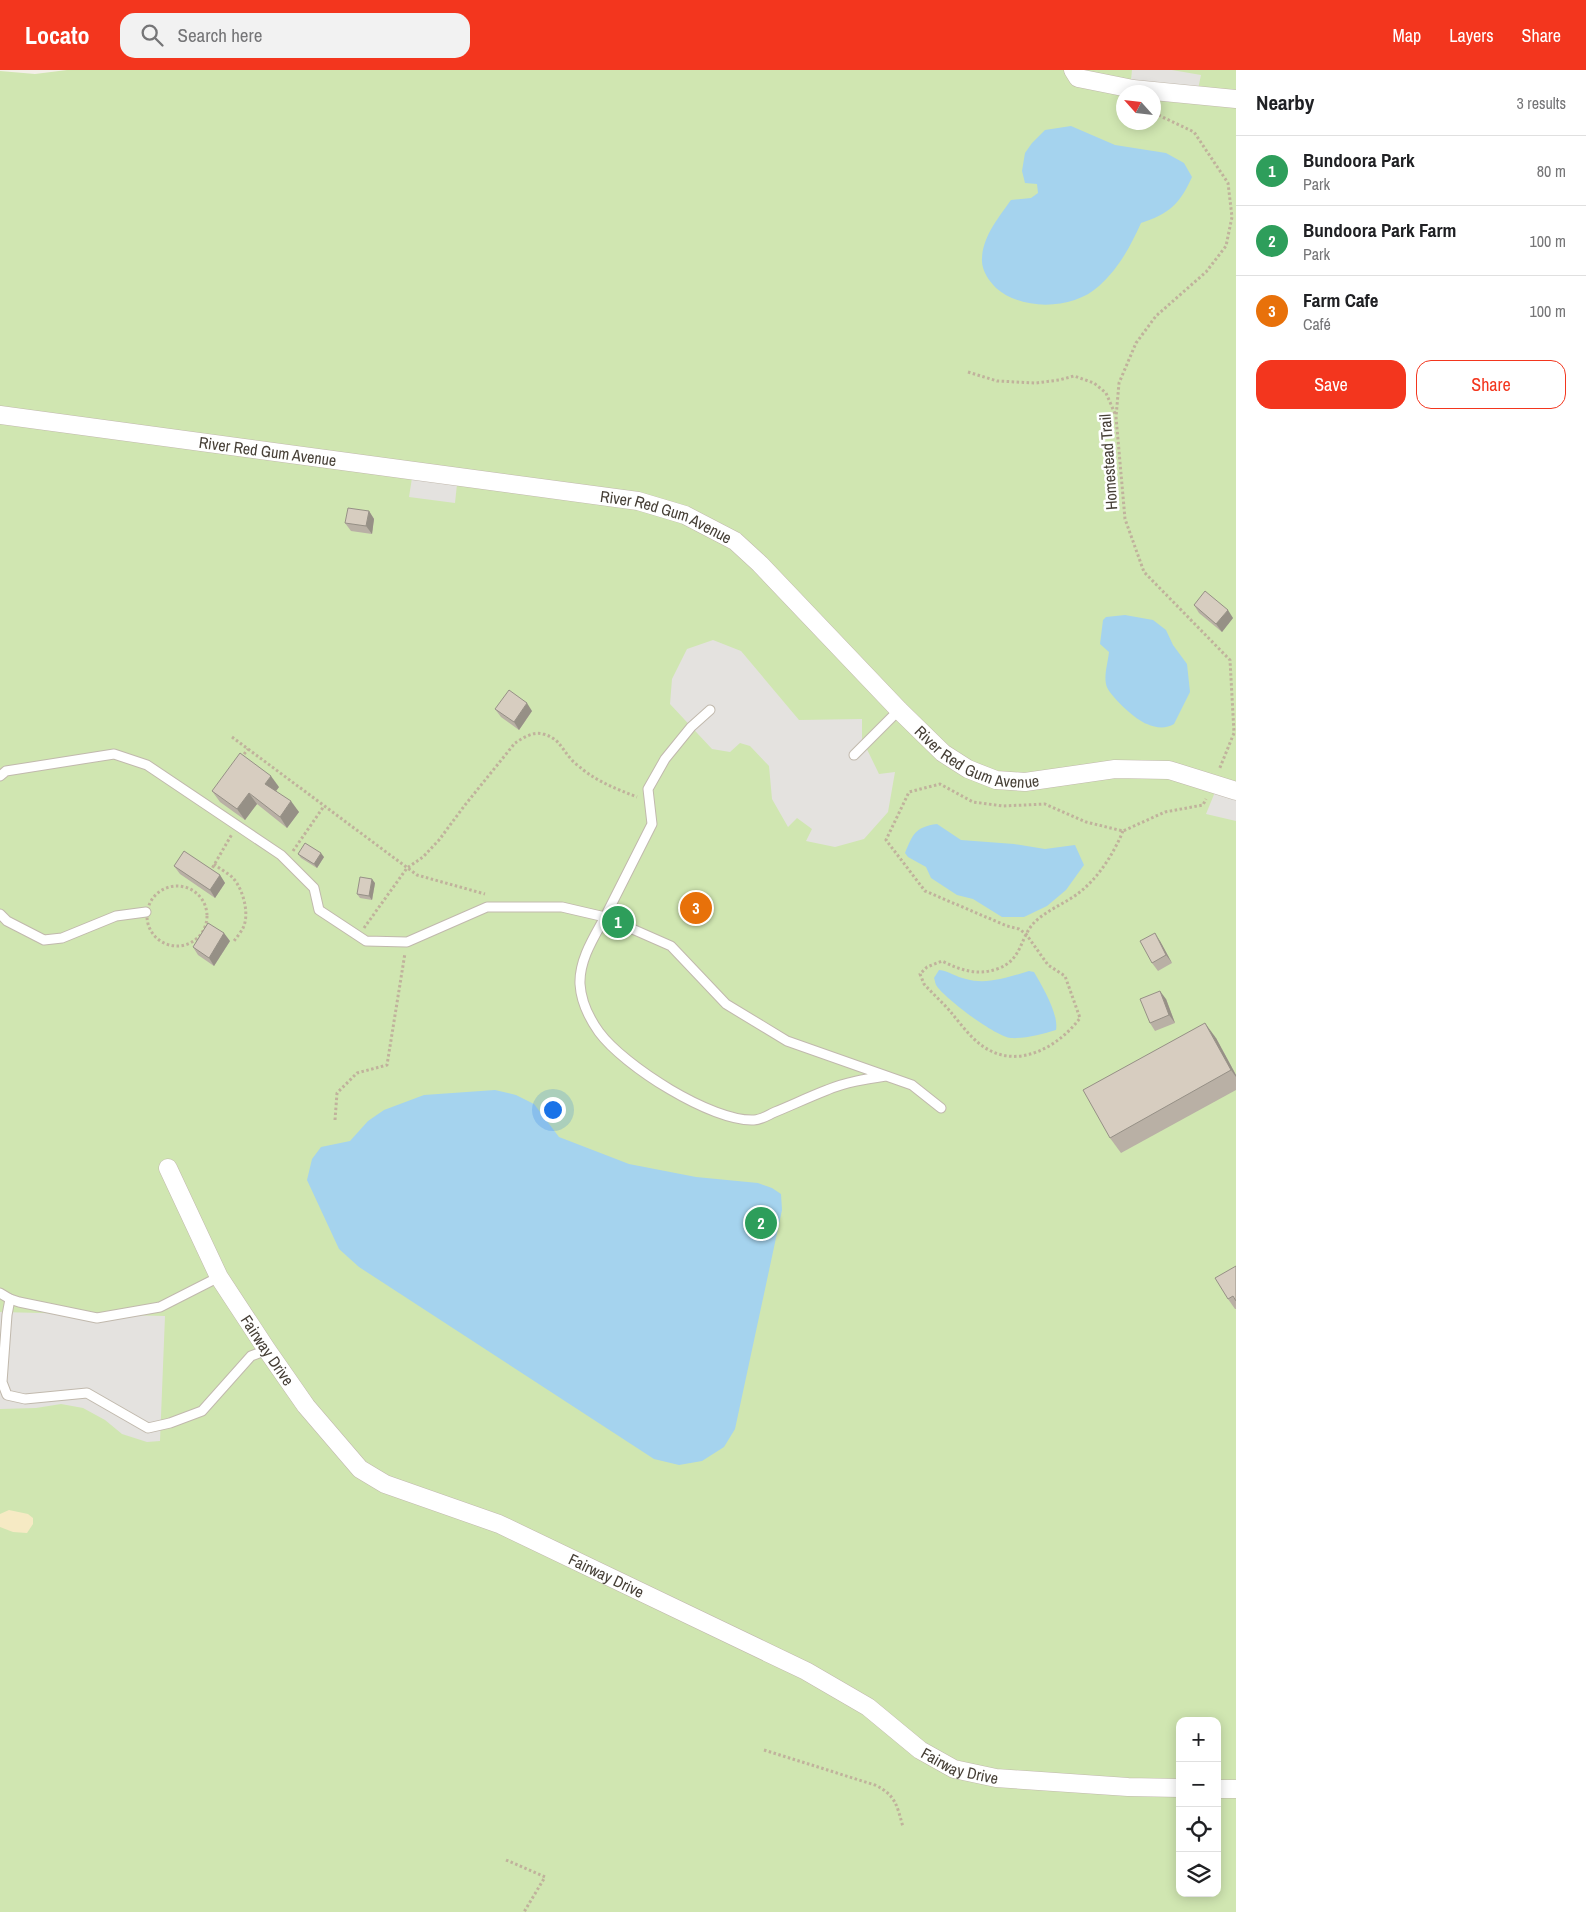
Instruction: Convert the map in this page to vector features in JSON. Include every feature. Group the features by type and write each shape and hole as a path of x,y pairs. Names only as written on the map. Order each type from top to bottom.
{"street":[{"path":"1073,70 1078,78 1133,89 1236,99"},
{"name":"River Red Gum Avenue","path":"0,415 638,501 684,515 735,542 760,564 899,710 943,753 968,769 996,780 1025,782 1115,769 1170,770 1236,791"},
{"name":"Fairway Drive","path":"168,1168 219,1277 306,1406 360,1469 385,1484 499,1524 806,1671 868,1707 920,1750 954,1769 996,1778 1128,1787 1176,1788"},
{"path":"1221,1789 1236,1789"}],"lane":[{"path":"710,710 692,727 665,759 648,789 652,824 594,937 581,968 580,985 585,1008 600,1033 634,1066 693,1103 737,1120 756,1120 828,1089 886,1076"},
{"path":"854,755 899,710"},
{"path":"0,776 6,771 114,754 147,765 281,855 314,888 319,910 366,942 406,942 487,907 562,907 605,917 671,946 726,1004 787,1041 912,1085 941,1108"},
{"path":"0,914 7,921 44,940 62,938 116,916 146,912"},
{"path":"0,1293 10,1299 97,1318 160,1307 219,1277"},
{"path":"10,1299 2,1382 7,1395 25,1399 87,1393 148,1428 170,1423 202,1411 251,1356 267,1350"}],"path":[{"name":"Homestead Trail","path":"1123,831 1165,812 1203,805 1234,733 1230,660 1144,572 1124,519 1116,417 1119,384 1136,343 1156,316 1206,272 1226,246 1232,217 1228,183 1194,132 1161,116"},
{"path":"1232,217 1236,222"},
{"path":"968,372 998,381 1036,383 1074,376 1094,383 1106,394 1116,417"},
{"path":"358,936 407,868 423,858 439,840 464,805 515,743 534,733 544,734 560,743 571,760 600,783 649,802"},
{"path":"232,737 417,875 485,894 501,907"},
{"path":"236,765 248,749"},
{"path":"1123,831 1086,822 1045,804 1004,806 973,802 940,784 908,792 886,840 925,891 1019,929 1026,934 1048,965 1064,976 1080,1018 1070,1032 1040,1052 1015,1057 990,1051 975,1040 924,984 920,974 926,967 942,961 959,970 978,973 998,969 1014,959 1022,946 1026,934 1036,920 1078,894 1094,879 1117,846 1123,831"},
{"path":"287,860 324,806"},
{"path":"205,879 237,825"},
{"path":"214,864 232,876 245,906 246,916 243,927 234,941"},
{"path":"169,886 181,886 192,890 196,894 201,897 206,908 207,920 203,931 195,940 184,946 161,943 152,935 147,924 146,912 150,901 158,892 169,886"},
{"path":"196,894 201,886"},
{"path":"335,1120 337,1093 357,1073 387,1065 406,942"},
{"path":"764,1750 884,1789 892,1796 903,1827"},
{"path":"506,1860 545,1878 524,1912"}],"green space":[{"path":"67,70 1236,70 1236,1912 0,1912 0,71 35,74"}],"sand":[{"path":"9,1510 28,1514 33,1518 33,1524 27,1533 13,1532 0,1527 0,1514"}],"shaded area":[{"path":"1132,70 1172,70 1201,75 1198,89 1131,80"},
{"path":"412,478 457,484 455,503 409,497"},
{"path":"713,640 741,651 799,720 862,719 862,739 879,774 895,772 888,812 864,839 835,847 806,841 812,829 797,818 788,827 772,799 769,766 750,746 740,743 730,752 712,749 670,704 672,679 687,649"},
{"path":"1215,792 1236,800 1236,821 1206,814"},
{"path":"0,1312 165,1316 160,1441 147,1442 122,1434 105,1420 83,1408 61,1404 36,1408 0,1409"}],"water":[{"path":"1071,126 1115,145 1166,153 1184,163 1192,177 1173,207 1151,220 1141,223 1118,264 1099,286 1088,294 1076,300 1048,305 1019,301 1007,296 996,288 986,275 982,262 985,242 992,227 1011,200 1031,198 1038,193 1037,184 1025,183 1022,171 1025,153 1032,143 1045,130"},
{"path":"1125,615 1153,620 1166,630 1173,645 1187,664 1190,692 1174,724 1171,726 1157,727 1142,722 1123,707 1111,694 1106,684 1105,676 1109,652 1100,644 1103,620 1106,617"},
{"path":"937,824 961,840 1014,844 1045,849 1075,845 1084,865 1066,890 1047,906 1024,917 1002,917 973,899 957,895 931,878 926,867 908,857 905,853 910,841 919,829"},
{"path":"939,970 974,981 998,980 1029,971 1034,972 1052,1008 1055,1016 1056,1030 1034,1036 1016,1038 1004,1036 994,1031 971,1016 941,991 936,985 934,978"},
{"path":"495,1090 516,1095 534,1104 559,1137 629,1164 696,1177 758,1183 772,1188 781,1194 782,1210 735,1429 724,1447 702,1461 679,1465 654,1459 359,1267 339,1249 307,1180 312,1159 321,1147 350,1141 368,1121 384,1110 424,1095"}],"building":[{"path":"348,508 369,511 366,526 345,523"},
{"path":"1205,591 1228,610 1216,624 1194,605"},
{"path":"509,690 527,703 514,722 495,709"},
{"path":"240,753 271,776 265,784 291,801 280,817 249,793 237,809 212,791"},
{"path":"305,843 321,853 314,864 298,854"},
{"path":"184,851 220,875 210,890 174,866"},
{"path":"360,877 372,879 369,896 357,894"},
{"path":"208,923 224,933 209,958 193,947"},
{"path":"1155,933 1166,955 1152,963 1140,941"},
{"path":"1160,991 1169,1015 1150,1023 1140,999"},
{"path":"1205,1023 1231,1070 1110,1138 1083,1090"},
{"path":"1236,1266 1236,1301 1233,1296 1228,1299 1215,1278"}],"place":[{"name":"Farm Cafe","path":"696,908"},
{"name":"Bundoora Park","path":"618,922"},
{"name":"Bundoora Park Farm","path":"761,1223"}]}
